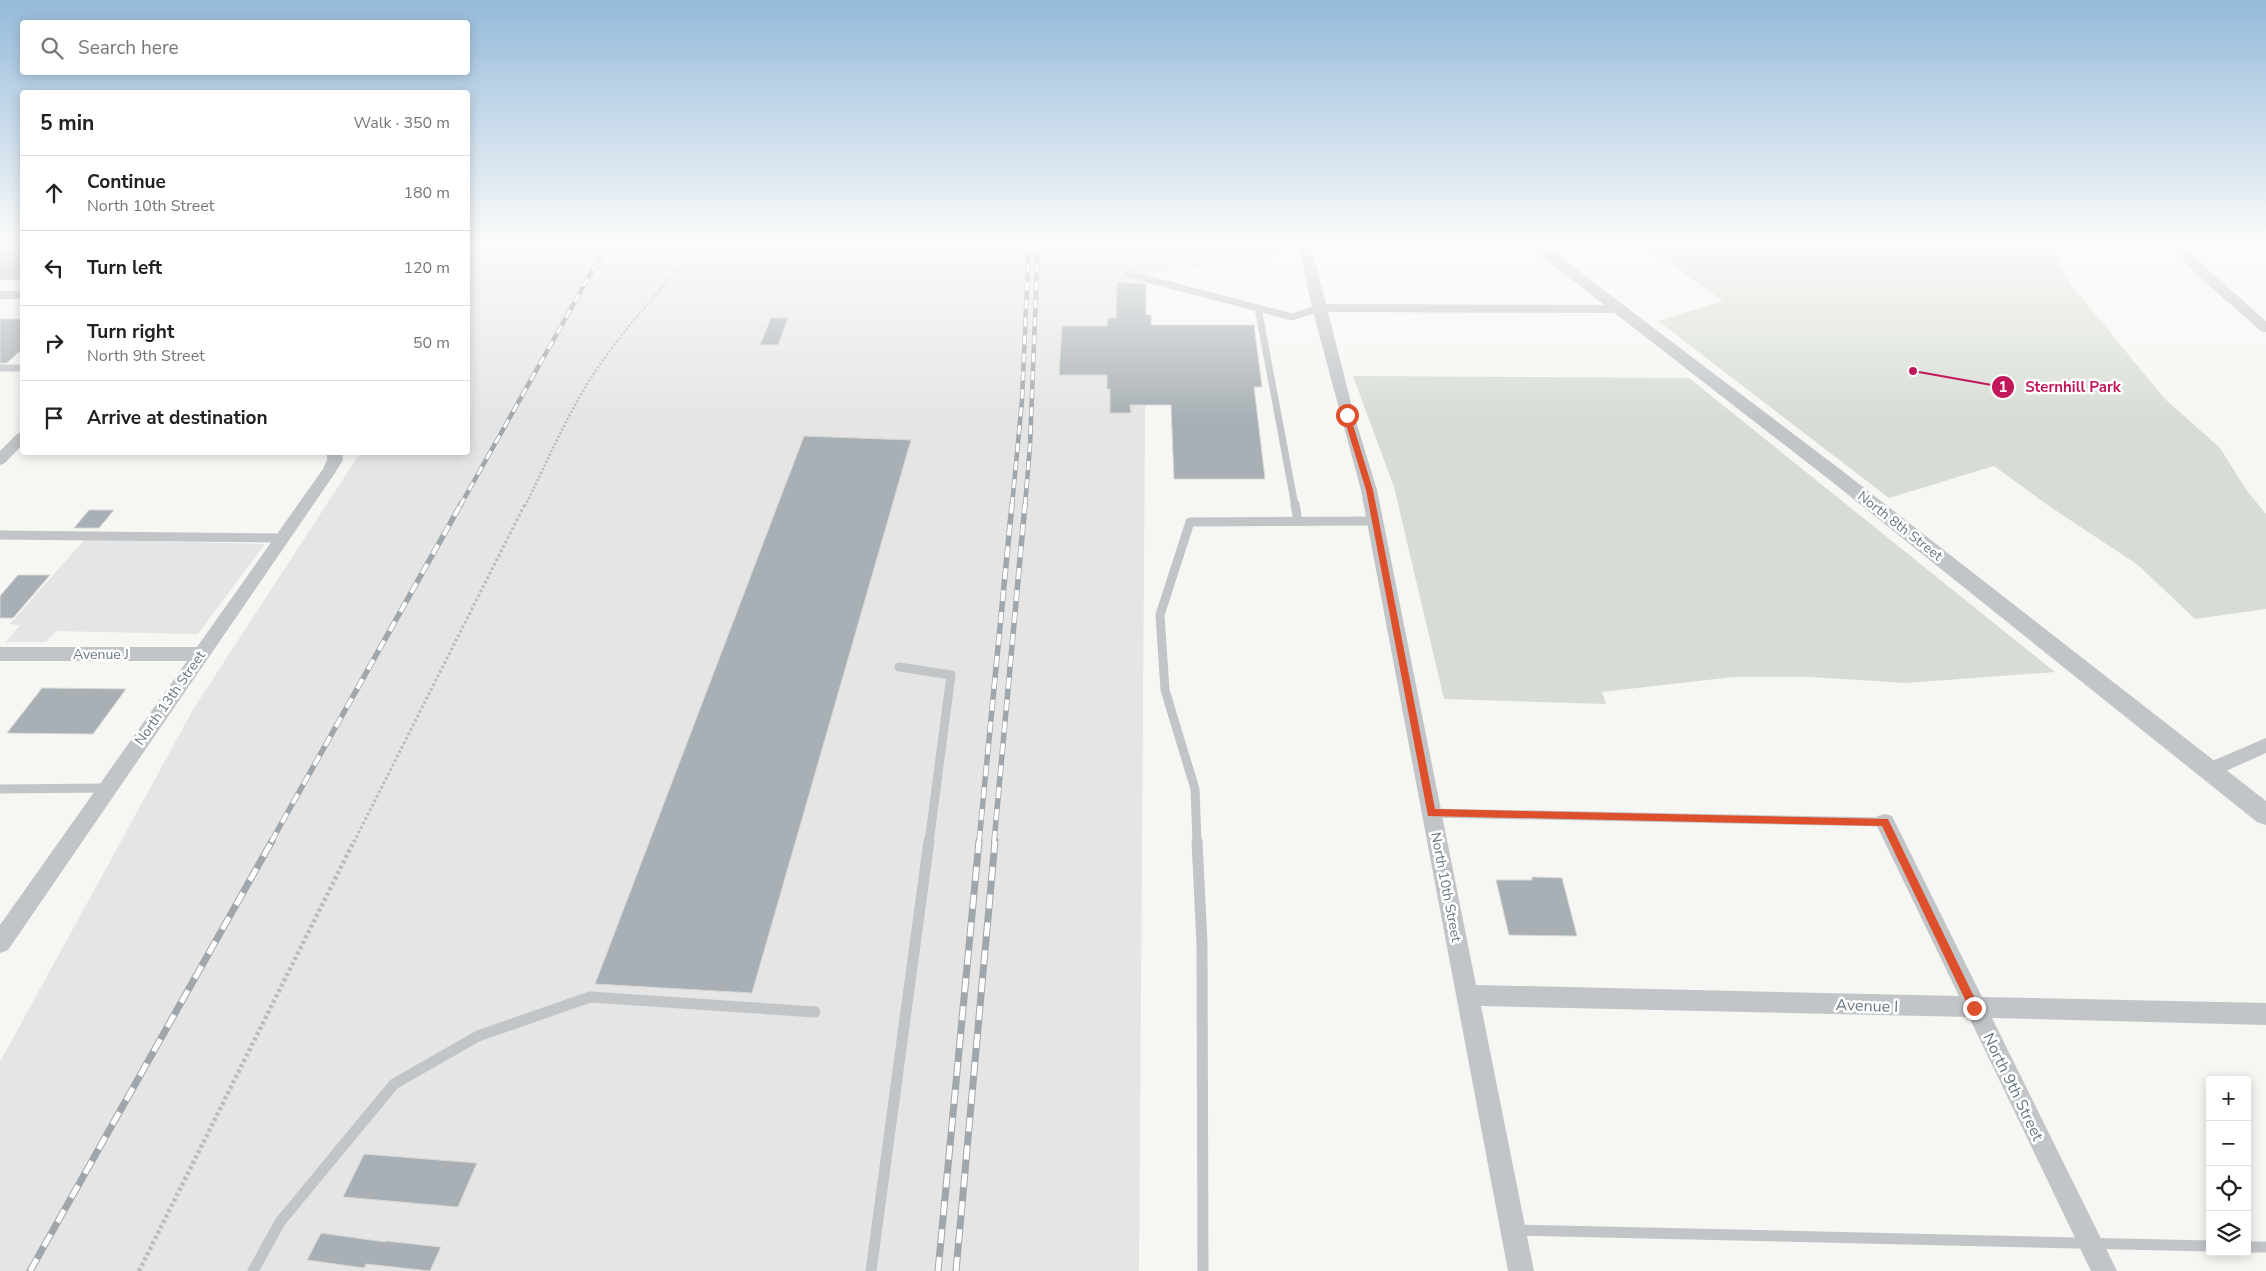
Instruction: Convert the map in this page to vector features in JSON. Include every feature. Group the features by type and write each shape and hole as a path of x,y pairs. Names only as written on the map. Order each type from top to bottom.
{"street":[{"name":"North 10th Street","path":"1317,300 1376,521 1521,1271"},
{"name":"North 8th Street","path":"1606,300 1838,477 2266,815"},
{"path":"2234,300 2266,328"},
{"path":"1319,308 1618,309"},
{"path":"0,440 20,439"},
{"path":"0,460 20,441"},
{"name":"North 13th Street","path":"0,943 330,470 335,460 334,455"},
{"name":"Avenue J","path":"0,654 201,654"},
{"path":"2210,770 2266,745"},
{"name":"North 9th Street","path":"1884,822 2104,1271"},
{"name":"Avenue I","path":"1467,995 2266,1014"}],"lane":[{"path":"1229,300 1292,317 1319,308"},
{"path":"1258,308 1298,521"},
{"path":"0,368 20,368"},
{"path":"1203,1271 1202,944 1195,789 1165,690 1160,615 1190,522 1376,521"},
{"path":"0,536 282,538"},
{"path":"871,1271 951,675 899,667"},
{"path":"0,789 108,788"},
{"path":"1432,813 1884,822"},
{"path":"253,1271 280,1222 394,1084 478,1036 590,997 815,1012"},
{"path":"1513,1230 2206,1246"},
{"path":"2251,1247 2266,1247"}],"path":[{"path":"139,1271 275,997 581,395 600,363 653,300"}],"shaded area":[{"path":"470,300 1146,300 1139,1271 0,1271 0,1062 194,708 359,455 470,455"},
{"path":"2084,300 2164,398 2220,448 2247,491 2266,514 2266,609 2195,619 2138,565 2049,506 1994,466 1889,498 1658,321 1723,301"},
{"path":"1353,376 1689,378 2055,672 1906,683 1810,677 1733,677 1602,692 1606,704 1444,699 1394,487"},
{"path":"84,540 265,544 198,634 56,631 46,642 6,642 20,625 10,624"}],"building":[{"path":"1116,300 1146,300 1146,315 1151,315 1151,325 1254,325 1262,387 1254,387 1265,479 1174,479 1171,405 1130,405 1131,413 1110,413 1110,389 1107,389 1107,375 1059,375 1062,326 1107,326 1108,318 1116,318"},
{"path":"771,318 788,318 778,345 760,345"},
{"path":"0,319 20,319 20,351 7,363 0,363"},
{"path":"804,436 911,440 752,993 595,984"},
{"path":"89,510 114,510 99,528 74,528"},
{"path":"18,575 50,575 13,618 0,618 0,596"},
{"path":"42,688 126,689 93,734 7,733"},
{"path":"1532,877 1562,878 1577,936 1509,935 1496,880 1532,880"},
{"path":"364,1154 477,1163 458,1207 343,1197"},
{"path":"321,1233 385,1242 441,1247 430,1271 366,1264 364,1268 307,1260"}],"railway":[{"path":"460,506 576,300"},
{"path":"1012,506 1022,400 1026,300"},
{"path":"1025,506 1030,446 1036,300"},
{"path":"271,842 461,504"},
{"path":"979,842 1012,504"},
{"path":"994,842 1025,504"},
{"path":"30,1271 272,841"},
{"path":"938,1271 979,841"},
{"path":"956,1271 995,841"}],"place":[{"name":"Sternhill Park","path":"1913,371"}],"route":[{"path":"1347,415 1369,490 1432,813 1884,822 1974,1008"}]}
